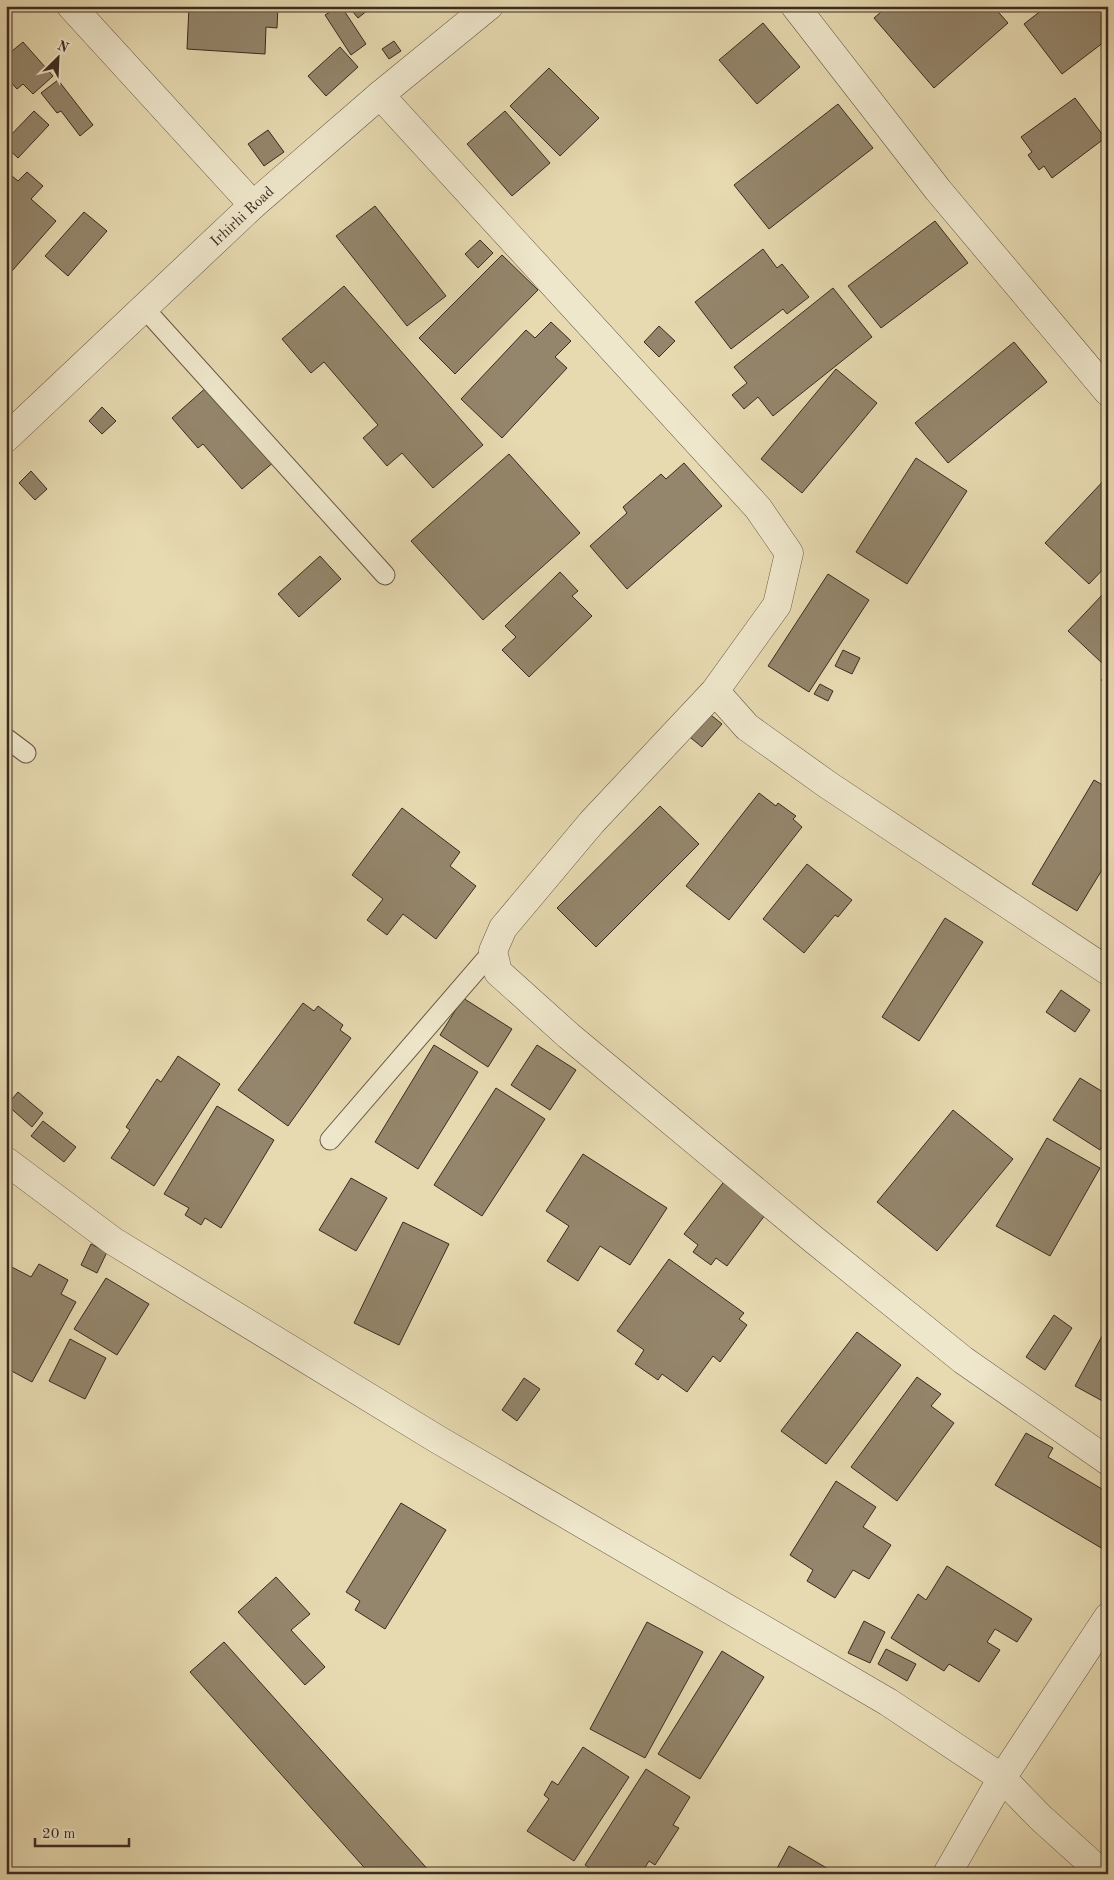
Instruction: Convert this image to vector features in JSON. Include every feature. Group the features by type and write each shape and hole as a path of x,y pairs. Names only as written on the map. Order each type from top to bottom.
{"street":[{"path":"71,6 253,205"},
{"name":"Irhirhi Road","path":"6,438 253,205 380,95 489,6"},
{"path":"795,6 938,190 1108,392"},
{"path":"380,95 758,508 789,553 777,605 715,690 592,822 503,928 493,951 498,972 570,1036 812,1239 963,1360 1108,1461"},
{"path":"715,690 747,727 828,785 1108,971"},
{"path":"6,1160 113,1241 437,1439 888,1702 1002,1778 1041,1818 1103,1874"},
{"path":"947,1874 1002,1778 1108,1616"}],"lane":[{"path":"144,308 385,575"},
{"path":"6,738 26,753"},
{"path":"330,1140 493,951"}],"building":[{"path":"189,6 278,6 277,28 266,27 265,54 187,49"},
{"path":"341,6 366,44 351,55 325,15"},
{"path":"348,6 373,6 358,18"},
{"path":"888,6 993,6 1008,23 934,88 874,18"},
{"path":"1047,6 1108,6 1108,39 1062,74 1024,24"},
{"path":"763,23 800,67 757,104 719,60"},
{"path":"394,41 401,51 389,59 382,49"},
{"path":"23,42 53,76 33,94 23,84 17,89 6,77 6,70 9,67 6,64 6,56"},
{"path":"340,47 358,67 326,96 308,76"},
{"path":"549,68 599,118 560,156 510,106"},
{"path":"58,80 93,125 80,136 61,111 57,113 41,93"},
{"path":"1075,98 1105,138 1052,178 1044,166 1039,170 1028,155 1032,152 1021,137"},
{"path":"838,104 873,148 769,229 734,185"},
{"path":"34,111 49,125 18,158 6,147 6,140"},
{"path":"505,111 550,163 512,196 467,144"},
{"path":"268,130 284,152 264,166 248,144"},
{"path":"6,171 18,181 27,172 43,186 31,199 56,221 12,271 6,266"},
{"path":"375,206 446,296 407,326 336,236"},
{"path":"84,212 107,231 68,276 45,256"},
{"path":"935,221 968,263 881,328 848,286"},
{"path":"480,240 493,253 478,268 465,254"},
{"path":"763,249 777,268 782,264 809,297 787,314 783,309 731,349 695,302"},
{"path":"502,255 538,290 455,374 419,338"},
{"path":"344,286 483,445 433,488 402,453 387,466 363,438 378,425 324,362 311,373 282,339"},
{"path":"833,288 872,337 773,416 758,397 744,409 732,395 747,383 734,367"},
{"path":"551,322 571,341 555,357 567,368 502,438 461,399 526,330 535,338"},
{"path":"659,326 675,341 659,357 644,342"},
{"path":"1014,342 1047,382 948,463 915,423"},
{"path":"836,369 877,403 802,493 761,459"},
{"path":"209,385 275,461 242,489 203,444 198,448 172,418"},
{"path":"102,407 116,421 102,434 89,421"},
{"path":"509,454 580,533 483,620 411,541"},
{"path":"916,458 967,491 907,584 856,552"},
{"path":"684,463 722,506 627,589 590,546 627,513 623,507 661,474 666,479"},
{"path":"31,471 47,489 35,500 19,483"},
{"path":"1108,476 1108,564 1089,584 1045,543"},
{"path":"320,556 341,579 299,617 278,594"},
{"path":"560,572 578,591 572,596 592,616 529,677 502,650 516,637 505,626"},
{"path":"828,574 869,600 809,692 768,666"},
{"path":"1105,592 1108,594 1108,657 1102,663 1068,631"},
{"path":"843,650 860,658 852,674 835,666"},
{"path":"1108,674 1108,687 1101,680"},
{"path":"820,684 833,691 828,701 814,694"},
{"path":"706,711 722,724 702,747 686,734"},
{"path":"1094,780 1108,788 1108,860 1077,911 1032,884"},
{"path":"759,793 776,806 778,803 796,816 793,819 802,827 729,920 686,886"},
{"path":"660,806 699,844 596,947 557,908"},
{"path":"402,808 460,852 450,866 476,886 436,939 403,914 387,935 367,920 383,899 352,875"},
{"path":"807,864 852,900 838,917 835,915 804,953 763,919"},
{"path":"945,918 983,942 919,1041 882,1017"},
{"path":"1061,990 1090,1010 1075,1032 1046,1012"},
{"path":"463,998 512,1029 488,1067 440,1035"},
{"path":"303,1003 314,1011 318,1006 343,1025 340,1030 351,1038 288,1126 238,1090"},
{"path":"434,1045 478,1072 418,1169 375,1142"},
{"path":"537,1045 576,1070 550,1110 511,1085"},
{"path":"178,1056 220,1084 154,1186 111,1158 130,1130 126,1127 157,1079 161,1082"},
{"path":"1080,1078 1108,1095 1108,1136 1100,1150 1053,1120"},
{"path":"496,1088 545,1119 482,1216 434,1185"},
{"path":"18,1092 43,1113 32,1127 7,1105"},
{"path":"217,1106 274,1140 221,1228 205,1218 201,1225 185,1215 189,1208 164,1194"},
{"path":"953,1110 1013,1159 937,1251 877,1202"},
{"path":"43,1121 76,1147 64,1162 31,1136"},
{"path":"1047,1138 1100,1168 1050,1256 996,1226"},
{"path":"583,1154 667,1208 630,1265 600,1246 578,1281 547,1261 569,1226 546,1211"},
{"path":"351,1178 387,1198 356,1251 319,1230"},
{"path":"726,1179 768,1211 727,1266 716,1258 711,1265 693,1252 698,1245 684,1234"},
{"path":"403,1222 449,1244 399,1345 354,1323"},
{"path":"91,1244 107,1252 97,1273 81,1265"},
{"path":"669,1259 744,1313 739,1319 747,1325 720,1362 713,1356 687,1392 662,1374 658,1380 635,1364 644,1350 617,1331"},
{"path":"6,1264 31,1277 39,1264 68,1280 61,1294 76,1302 32,1382 6,1368"},
{"path":"106,1278 149,1304 117,1355 74,1329"},
{"path":"1054,1315 1072,1328 1045,1370 1026,1357"},
{"path":"857,1332 901,1365 826,1464 781,1431"},
{"path":"1102,1336 1108,1339 1108,1404 1075,1386"},
{"path":"70,1339 106,1358 85,1399 49,1381"},
{"path":"917,1377 941,1394 931,1406 954,1423 897,1501 851,1467"},
{"path":"524,1378 540,1389 517,1421 502,1410"},
{"path":"1026,1433 1053,1448 1048,1457 1102,1489 1108,1480 1108,1541 1103,1549 995,1485"},
{"path":"836,1481 876,1507 863,1527 891,1545 869,1579 853,1570 835,1598 807,1581 813,1570 790,1555"},
{"path":"401,1503 446,1530 385,1629 355,1610 360,1601 346,1592"},
{"path":"947,1566 1032,1619 1017,1642 995,1629 987,1642 1000,1650 979,1682 949,1664 944,1671 891,1638 918,1594 926,1600"},
{"path":"276,1577 310,1614 291,1630 325,1667 305,1685 238,1612"},
{"path":"864,1621 885,1632 870,1663 848,1653"},
{"path":"647,1622 703,1652 645,1758 590,1729"},
{"path":"224,1642 432,1874 370,1874 190,1672"},
{"path":"886,1649 916,1664 907,1681 878,1664"},
{"path":"722,1651 764,1677 700,1779 658,1754"},
{"path":"583,1747 629,1777 574,1861 527,1831 549,1799 544,1795 552,1781 558,1785"},
{"path":"646,1769 690,1797 673,1825 679,1828 655,1865 649,1861 641,1874 598,1874 585,1865"},
{"path":"789,1846 837,1874 774,1874"}]}
